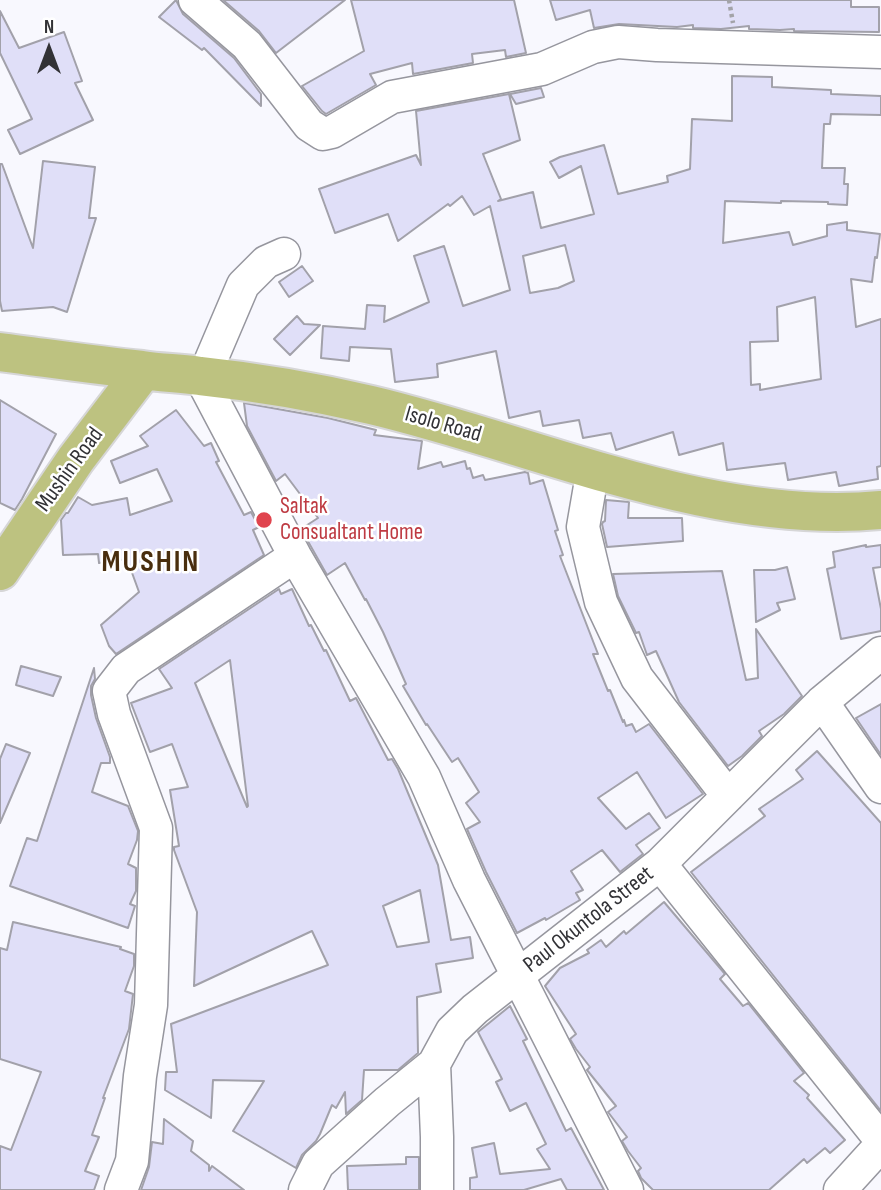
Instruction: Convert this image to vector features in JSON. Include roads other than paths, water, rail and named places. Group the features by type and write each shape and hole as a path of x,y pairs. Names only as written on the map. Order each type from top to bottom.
{"main road":[{"name":"Isolo Road","path":"0,338 206,368 281,387 372,405 440,422 593,470 698,497 745,505 828,512 881,510"},
{"name":"Isolo Road","path":"0,352 143,371 285,368 435,401 651,464 782,490 881,494"},
{"name":"Mushin Road","path":"0,570 76,459 143,371"}],"street":[{"path":"195,0 247,46 309,125 323,134 332,132 392,97 542,69 593,47 618,42 657,46 881,52"},
{"path":"284,254 266,262 243,285 206,368 295,556 424,777 468,880 627,1190"},
{"path":"593,470 583,527 601,602 637,678 728,796"},
{"path":"121,1190 132,1161 140,1076 151,1004 156,828 114,714 109,691 127,669 295,556"},
{"name":"Paul Okuntola Street","path":"305,1190 318,1164 387,1102 434,1065 452,1031 475,1009 660,864 822,702 881,653"},
{"path":"822,702 881,787"},
{"path":"660,864 881,1140"},
{"path":"434,1065 437,1190"},
{"path":"840,1190 881,1145"}],"place":[{"name":"Saltak Consualtant Home","path":"264,520"}],"district":[{"name":"MUSHIN","path":"151,563"}]}
